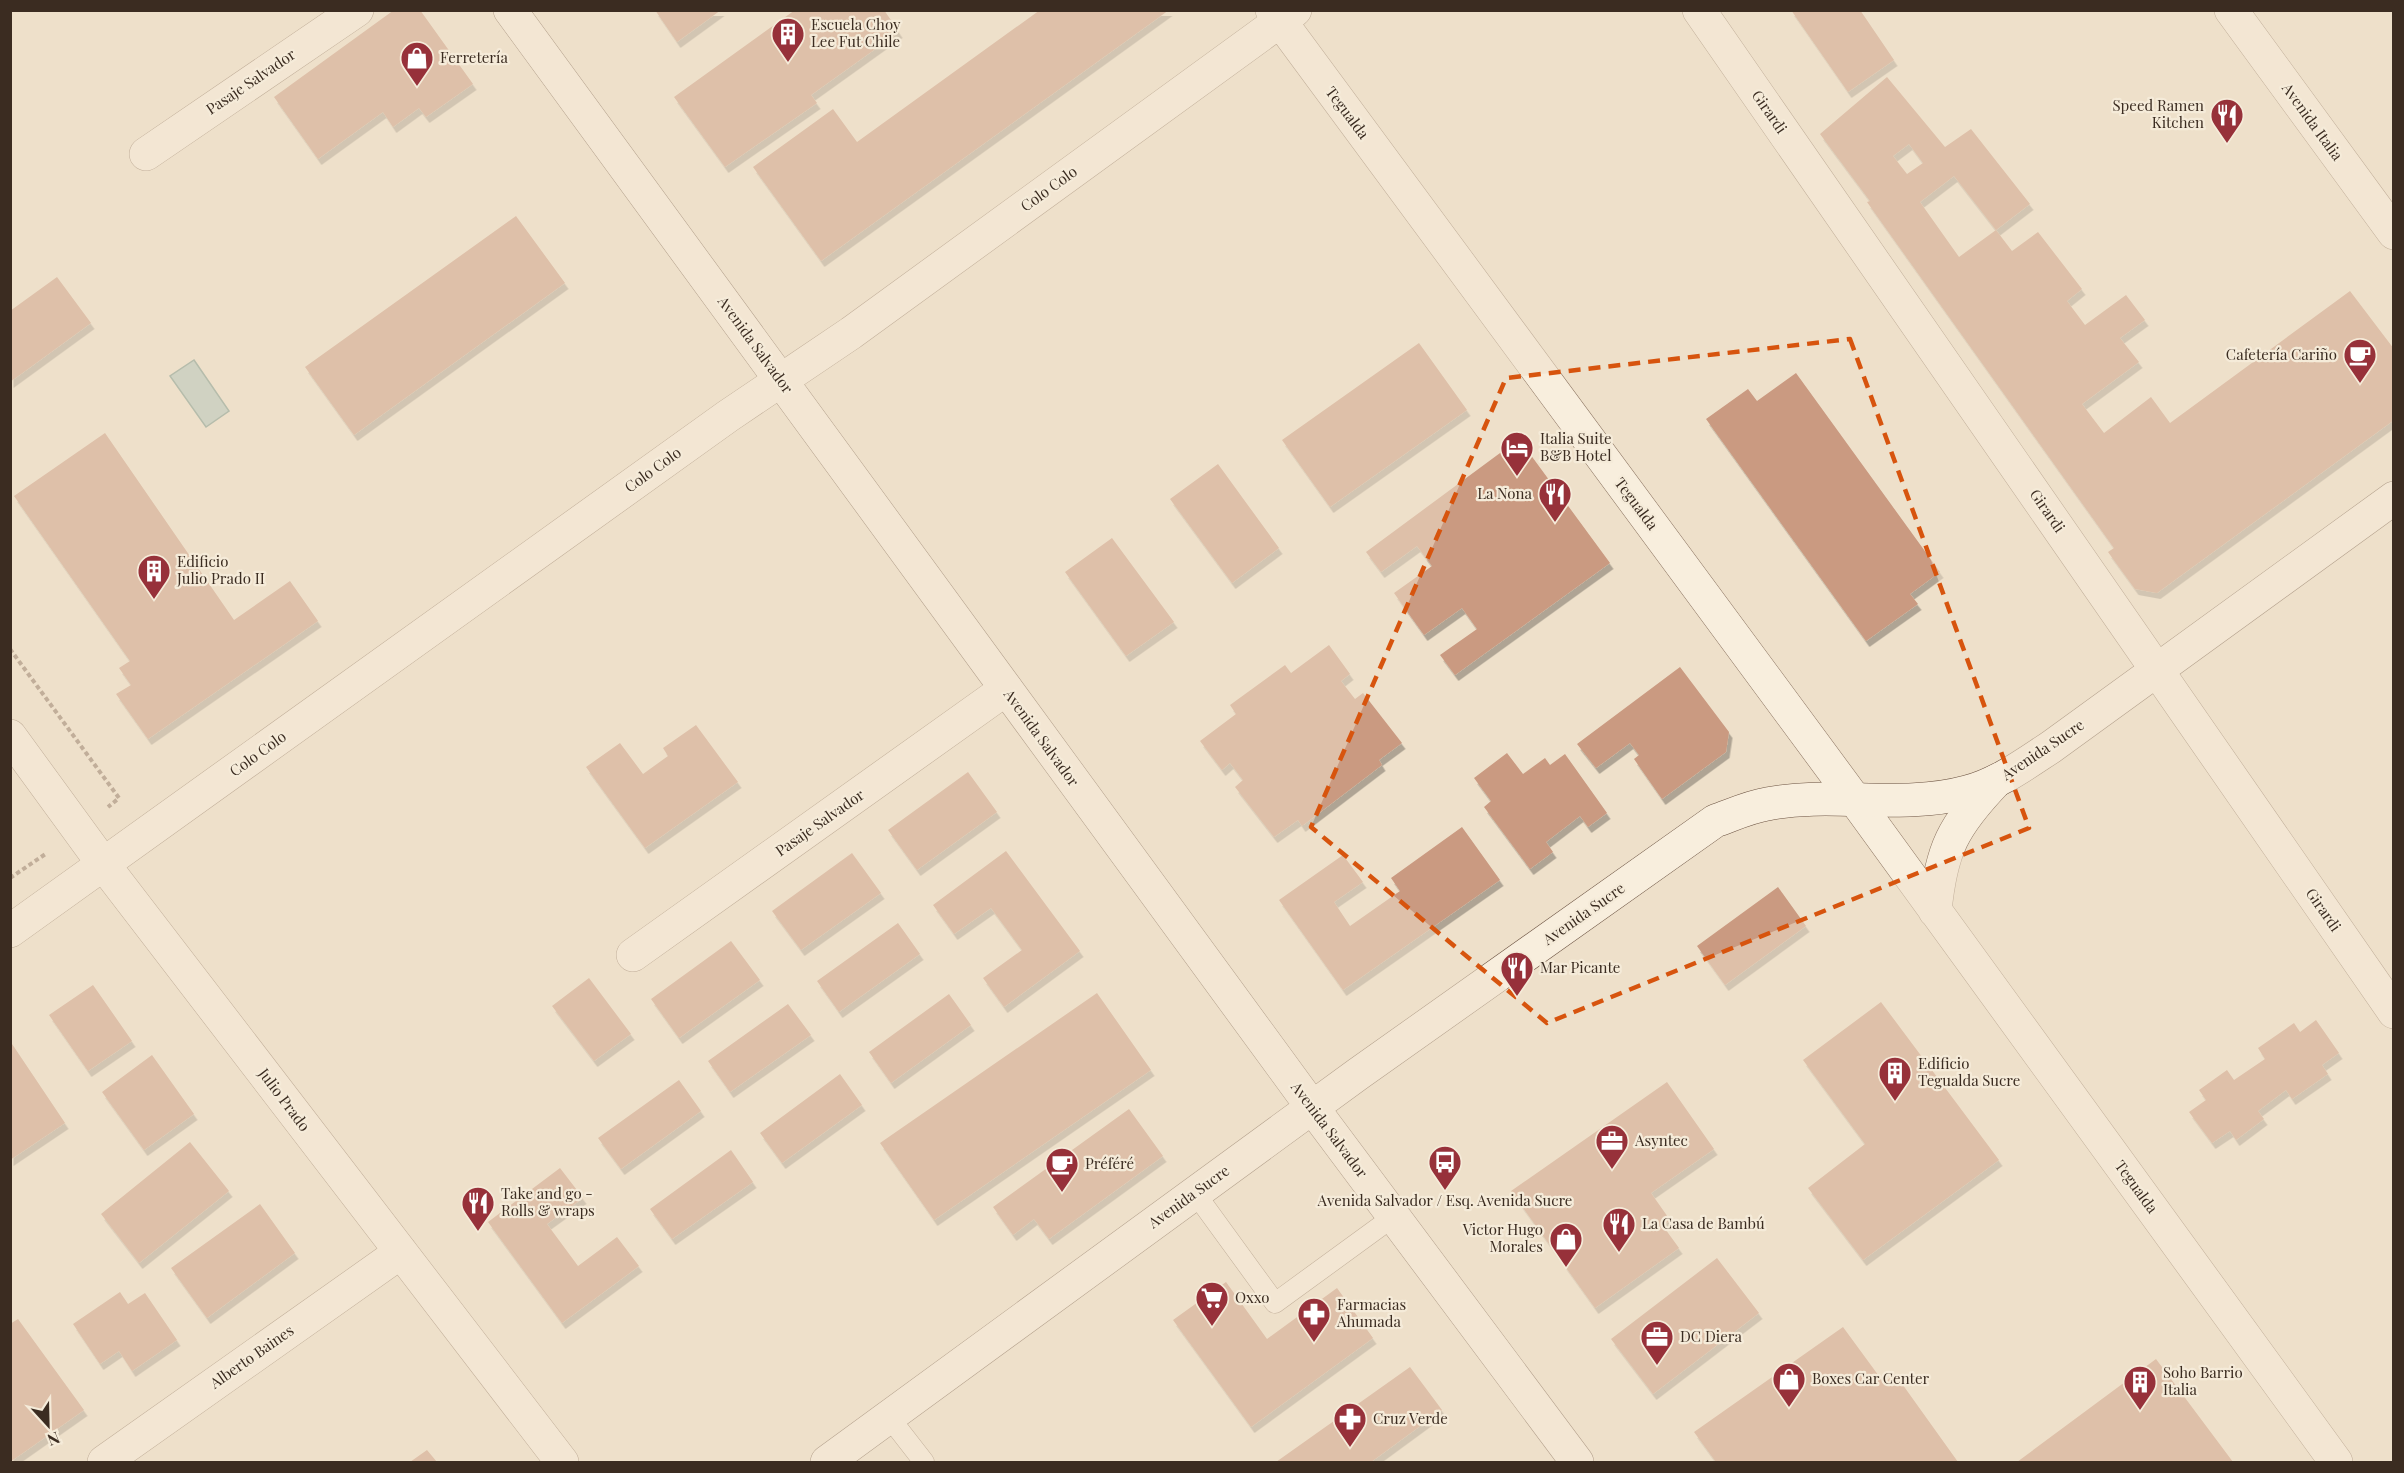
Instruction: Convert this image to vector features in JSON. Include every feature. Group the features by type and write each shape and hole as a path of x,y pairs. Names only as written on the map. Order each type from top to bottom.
{"street":[{"name":"Pasaje Salvador","path":"146,154 357,10"},
{"name":"Avenida Salvador","path":"510,10 1312,1107 1576,1462"},
{"name":"Girardi","path":"1699,10 2394,1012"},
{"name":"Avenida Italia","path":"2231,10 2394,233"},
{"name":"Colo Colo","path":"10,931 780,380 851,333 1282,14"},
{"name":"Tegualda","path":"1282,14 2336,1462"},
{"name":"Avenida Sucre","path":"827,1462 1312,1107 1715,822 1767,804 1805,800 1918,801 1970,792 1996,781 2051,747 2394,498"},
{"name":"Pasaje Salvador","path":"633,955 1006,689"},
{"name":"Julio Prado","path":"10,736 104,865 562,1462"},
{"path":"1935,911 1939,874 1951,839 1970,808 1996,781"},
{"name":"Alberto Baines","path":"104,1462 401,1252"}],"lane":[{"path":"1195,1193 1275,1303 1393,1217"},
{"path":"889,1417 924,1462"}],"highlighted area":[{"path":"1850,339 2029,828 1547,1023 1311,827 1506,378"}],"shaded area":[{"path":"194,360 229,411 206,427 170,376"}],"building":[{"path":"394,10 420,10 473,84 426,117 419,108 393,127 383,112 318,159 274,97"},
{"path":"655,10 721,10 677,42"},
{"name":"Escuela Choy Lee Fut Chile","path":"795,10 884,10 899,32 811,95 817,103 725,167 674,97"},
{"path":"1040,10 1169,10 821,261 753,167 833,109 857,142"},
{"path":"1791,10 1860,10 1894,60 1848,92"},
{"path":"1887,77 1945,147 1971,129 2030,204 1996,230 2012,251 2038,232 2082,289 2067,301 2085,325 2126,295 2145,320 2120,338 2139,362 2082,404 2104,433 2151,397 2170,423 2350,291 2394,349 2394,420 2157,593 2135,589 2108,552 2114,548 1867,202 1870,201 1820,134","holes":["1909,144 1923,163 1907,174 1893,156","1954,176 1996,230 1959,257 1920,202"]},
{"path":"516,216 565,283 354,435 305,367"},
{"path":"57,277 91,323 10,382 10,311"},
{"path":"1419,343 1467,410 1330,507 1282,440"},
{"path":"1796,373 1940,572 1910,594 1918,604 1866,641 1706,419 1748,389 1757,401"},
{"name":"Edificio Julio Prado II","path":"105,433 234,620 290,581 318,621 148,739 116,694 131,685 119,668 130,661 14,496"},
{"path":"1519,439 1610,563 1455,675 1440,655 1477,629 1462,608 1424,635 1394,593 1432,566 1417,546 1381,572 1366,552"},
{"path":"1218,464 1279,548 1232,583 1170,499"},
{"path":"1112,538 1174,622 1126,656 1065,572"},
{"path":"1329,645 1350,674 1341,681 1355,699 1363,693 1402,743 1379,760 1382,765 1302,826 1298,820 1274,837 1235,787 1243,780 1230,763 1222,770 1200,741 1236,714 1230,705 1285,665 1291,673"},
{"path":"1680,667 1729,732 1726,752 1662,799 1634,759 1639,755 1630,743 1596,768 1577,744"},
{"path":"696,725 738,782 645,848 586,767 620,743 643,774 668,756 663,748"},
{"path":"1507,753 1523,774 1545,758 1550,765 1565,754 1607,813 1588,827 1580,816 1546,842 1553,852 1530,869 1484,807 1491,801 1474,778"},
{"path":"968,772 997,812 917,870 888,830"},
{"path":"1462,827 1500,880 1343,990 1279,900 1343,855 1363,882 1334,902 1350,926 1400,891 1391,878"},
{"path":"1006,851 1080,951 1004,1007 983,978 1022,950 991,908 954,934 933,905"},
{"path":"852,853 881,893 801,950 772,911"},
{"path":"1778,887 1806,926 1725,985 1697,946"},
{"path":"898,923 920,954 839,1012 817,981"},
{"path":"731,941 760,980 679,1038 651,999"},
{"path":"589,978 631,1034 594,1061 552,1006"},
{"path":"93,985 132,1041 88,1071 49,1015"},
{"path":"1097,993 1151,1070 934,1220 880,1143"},
{"path":"949,994 971,1025 891,1083 869,1052"},
{"name":"Edificio Tegualda Sucre","path":"1881,1002 1999,1160 1863,1260 1808,1188 1865,1144 1803,1060"},
{"path":"788,1004 811,1035 730,1092 708,1061"},
{"path":"2316,1020 2339,1053 2322,1065 2328,1074 2292,1099 2286,1090 2258,1111 2264,1119 2236,1140 2230,1131 2212,1143 2189,1112 2206,1100 2199,1090 2227,1070 2234,1080 2265,1059 2258,1048 2294,1023 2300,1032"},
{"path":"10,1041 65,1123 10,1160"},
{"path":"152,1055 194,1114 144,1150 102,1092"},
{"path":"840,1074 862,1105 782,1163 760,1133"},
{"path":"679,1080 701,1111 621,1169 598,1138"},
{"name":"Asyntec","path":"1667,1082 1714,1149 1651,1193 1670,1220 1663,1226 1679,1248 1595,1308 1511,1191"},
{"name":"Préféré","path":"1129,1109 1163,1156 1049,1239 1034,1219 1013,1235 993,1207"},
{"path":"190,1142 229,1191 139,1263 101,1214"},
{"path":"731,1150 753,1182 672,1239 650,1209"},
{"path":"560,1168 583,1198 547,1224 578,1266 617,1237 639,1266 562,1323 488,1222"},
{"path":"260,1204 295,1253 207,1318 171,1268"},
{"path":"1717,1258 1759,1313 1653,1394 1611,1339"},
{"path":"1226,1282 1267,1339 1337,1288 1373,1338 1251,1427 1173,1320"},
{"path":"120,1292 128,1304 145,1293 177,1340 132,1371 119,1351 100,1364 73,1324"},
{"path":"18,1319 84,1410 10,1462 10,1324"},
{"path":"1843,1327 1884,1383 1895,1374 1958,1462 1716,1462 1694,1432"},
{"name":"Soho Barrio Italia","path":"2156,1359 2233,1462 2017,1462"},
{"path":"1410,1367 1442,1410 1371,1462 1276,1462"},
{"path":"427,1450 437,1462 410,1462"}],"place":[{"name":"Escuela Choy Lee Fut Chile","path":"788,63"},
{"name":"Ferretería","path":"417,87"},
{"name":"Speed Ramen Kitchen","path":"2227,144"},
{"name":"Cafetería Cariño","path":"2360,384"},
{"name":"Italia Suite B&B Hotel","path":"1517,477"},
{"name":"La Nona","path":"1555,523"},
{"name":"Edificio Julio Prado II","path":"154,600"},
{"name":"Mar Picante","path":"1517,997"},
{"name":"Edificio Tegualda Sucre","path":"1895,1102"},
{"name":"Asyntec","path":"1612,1170"},
{"name":"Avenida Salvador / Esq. Avenida Sucre","path":"1445,1191"},
{"name":"Préféré","path":"1062,1193"},
{"name":"Take and go - Rolls & wraps","path":"478,1232"},
{"name":"La Casa de Bambú","path":"1619,1253"},
{"name":"Victor Hugo Morales","path":"1566,1268"},
{"name":"Oxxo","path":"1212,1327"},
{"name":"Farmacias Ahumada","path":"1314,1343"},
{"name":"DC Diera","path":"1657,1366"},
{"name":"Boxes Car Center","path":"1789,1408"},
{"name":"Soho Barrio Italia","path":"2140,1411"},
{"name":"Cruz Verde","path":"1350,1448"}]}
